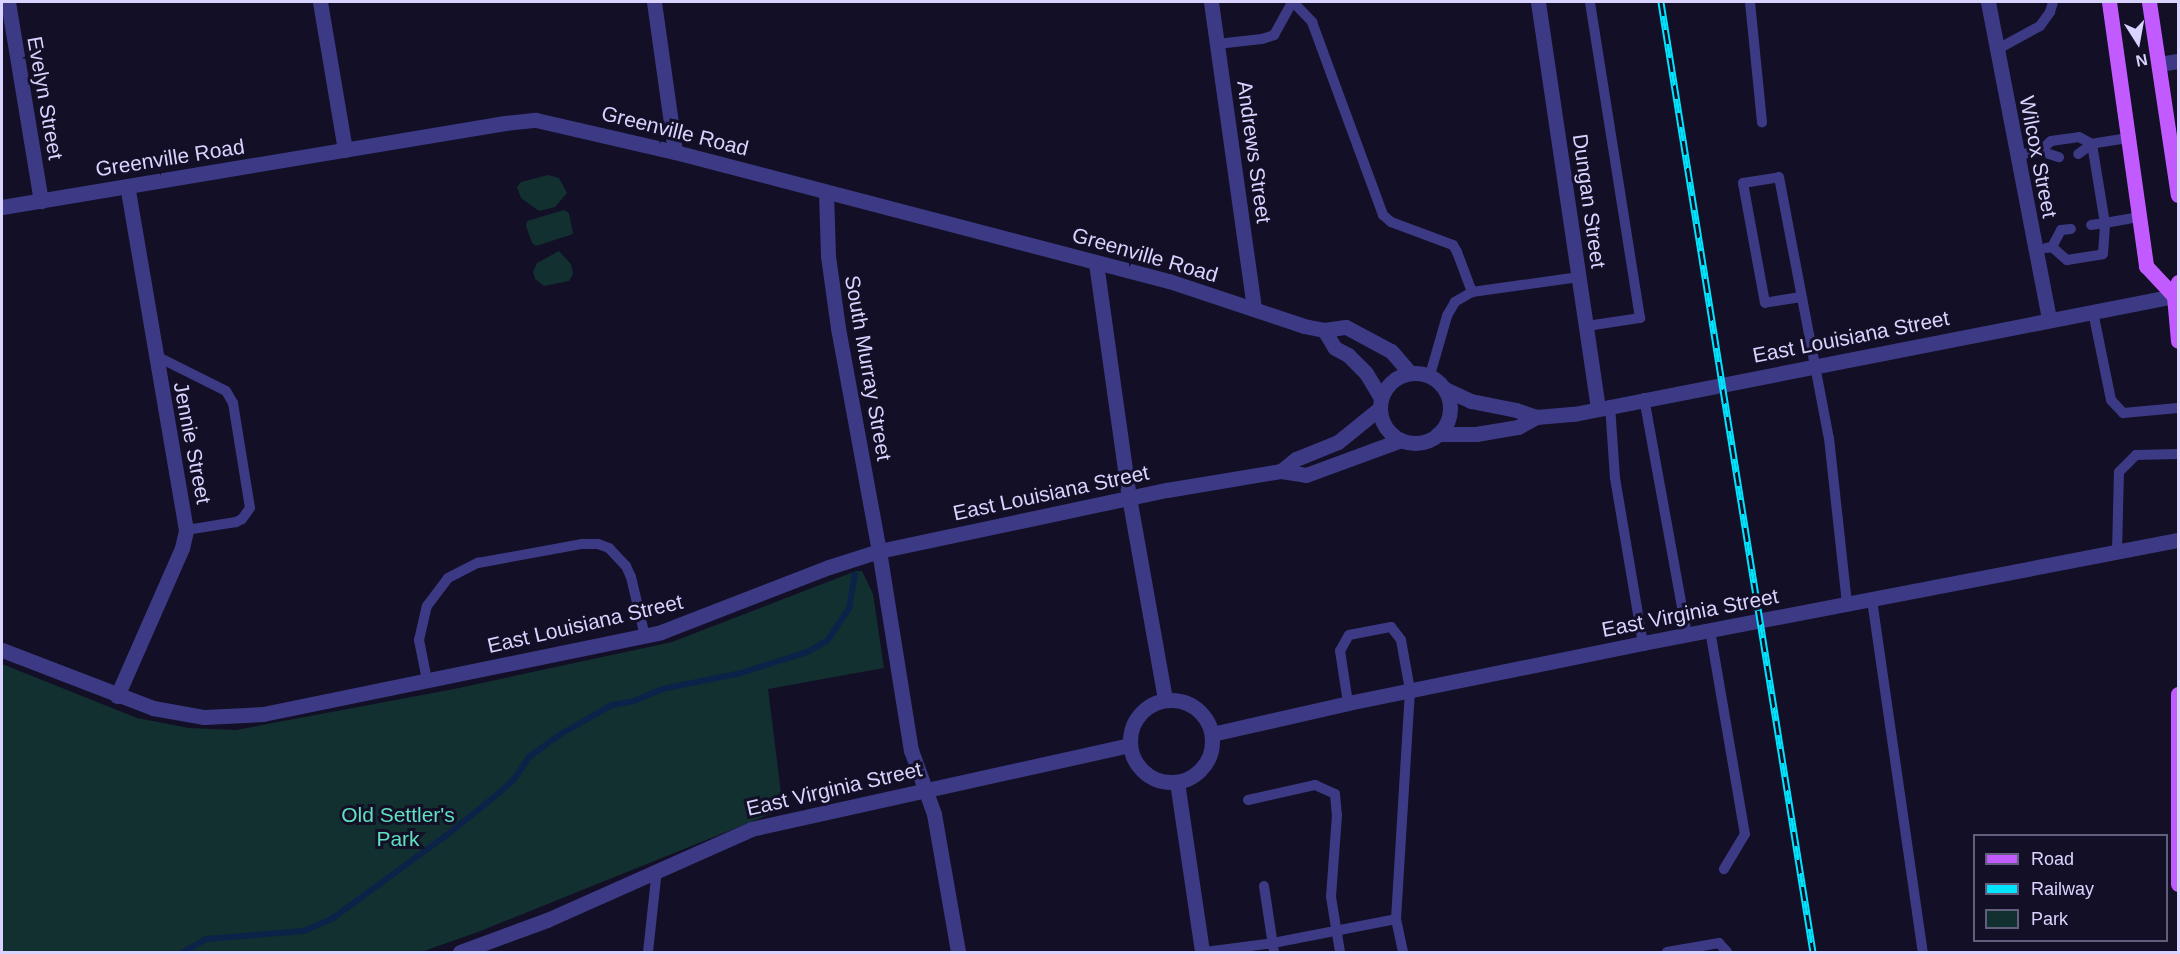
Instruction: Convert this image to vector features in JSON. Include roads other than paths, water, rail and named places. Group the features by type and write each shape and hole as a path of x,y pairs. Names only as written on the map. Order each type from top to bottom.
{"main road":[{"path":"2109,2 2146,266 2176,289 2178,341"},
{"path":"2149,2 2178,195"},
{"path":"2178,694 2178,884"}],"street":[{"name":"Evelyn Street","path":"8,2 42,201"},
{"path":"320,2 345,150"},
{"path":"654,2 675,152"},
{"name":"Andrews Street","path":"1211,2 1254,309"},
{"name":"Dungan Street","path":"1538,2 1587,326 1604,406"},
{"name":"Wilcox Street","path":"1988,2 2049,320"},
{"path":"2159,64 2178,61"},
{"name":"Greenville Road","path":"2,207 505,123 536,120 675,152 1169,281 1324,330 1346,327 1390,351 1410,373"},
{"name":"Jennie Street","path":"117,696 182,548 186,530 154,355 127,186"},
{"name":"South Murray Street","path":"826,192 828,256 833,300 879,551 911,750 934,814 958,952"},
{"path":"1096,263 1129,497 1165,700"},
{"name":"East Louisiana Street","path":"1445,389 1471,401 1516,410 1536,417 1574,414 1644,398 2093,312 2176,289"},
{"path":"1324,330 1335,348 1348,355 1366,373 1381,403 1385,427 1401,440 1420,442 1438,434 1445,427 1450,407 1445,389 1430,375 1410,373 1392,381 1381,403"},
{"name":"East Louisiana Street","path":"1281,471 1296,459 1338,442 1381,403"},
{"name":"East Louisiana Street","path":"1438,434 1476,434 1518,427 1536,417"},
{"name":"East Louisiana Street","path":"2,650 117,696 185,715 224,718 263,714 645,636 702,618 829,567 879,551 1129,497 1281,471 1306,475 1401,440"},
{"name":"East Virginia Street","path":"1212,734 1348,703 1642,643 2178,540"},
{"path":"1165,700 1179,700 1192,705 1203,713 1212,734 1212,751 1206,764 1197,774 1177,782 1158,781 1146,774 1136,764 1130,745 1133,724 1141,712 1152,704 1165,700"},
{"name":"East Virginia Street","path":"460,952 547,920 751,829 1130,745"},
{"path":"1177,782 1203,952"}],"lane":[{"path":"1217,44 1274,35 1292,2 1312,22 1383,215 1391,222 1453,245 1472,292"},
{"path":"1587,326 1640,318 1590,2"},
{"path":"1750,2 1762,122"},
{"path":"1996,50 2040,26 2050,12 2053,2"},
{"path":"2040,151 2051,141 2079,137 2092,144"},
{"path":"2078,154 2092,144 2128,138"},
{"path":"2052,247 2067,260 2103,254 2105,223 2092,144"},
{"path":"2017,155 2040,151 2059,157"},
{"path":"1801,297 1765,303 1743,183 1779,177 1801,297 1813,365 1829,438 1847,604"},
{"path":"2091,225 2139,217"},
{"path":"2052,247 2061,230 2071,229"},
{"path":"2036,250 2052,247"},
{"path":"1430,375 1447,316 1455,302 1472,292 1579,277"},
{"path":"2093,312 2111,399 2123,413 2178,408"},
{"path":"154,355 226,391 233,403 250,508 236,522 186,530"},
{"path":"1644,398 1687,635"},
{"path":"1604,406 1642,643"},
{"path":"2117,552 2119,472 2136,455 2178,454"},
{"path":"427,680 419,640 427,606 448,578 478,562 582,544 598,544 609,548 622,560 631,577 645,636"},
{"path":"1872,600 1923,952"},
{"path":"1348,703 1340,651 1349,635 1391,627 1401,640 1410,690 1396,919 1403,952"},
{"path":"1710,630 1745,834 1724,869"},
{"path":"1248,801 1315,785 1335,794 1337,815 1331,897 1340,952"},
{"path":"648,952 657,869"},
{"path":"1264,886 1274,948"},
{"path":"1203,952 1274,948 1335,931 1396,919"},
{"path":"1667,952 1719,943 1726,952"}],"waterway":[{"path":"183,952 206,939 304,931 333,918 447,835 499,793 515,778 529,757 561,734 612,705 634,701 662,689 741,673 807,652 827,641 849,608 855,575"}],"railway":[{"path":"1661,2 1813,952"}],"park label":[{"name":"Old Settler's Park","path":"398,827"}]}
